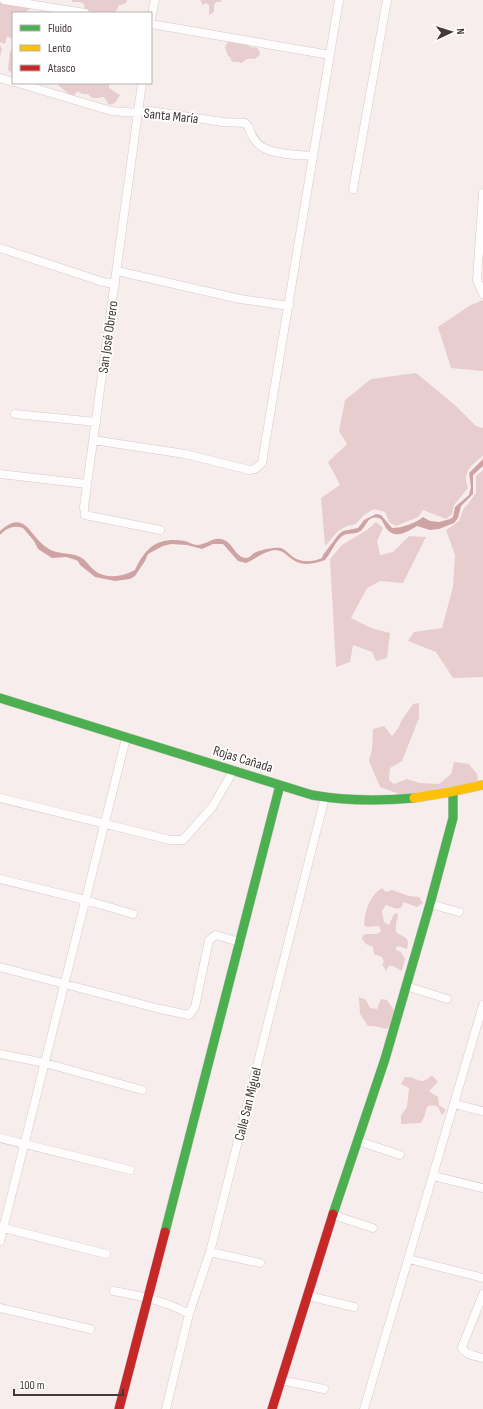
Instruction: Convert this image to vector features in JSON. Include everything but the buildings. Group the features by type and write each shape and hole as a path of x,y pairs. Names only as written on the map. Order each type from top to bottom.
{"street":[{"path":"4,0 79,12"},
{"path":"152,14 155,0"},
{"path":"93,440 186,454 249,470 255,469 262,463 340,0"},
{"path":"352,190 388,0"},
{"path":"152,24 330,55"},
{"path":"0,78 12,82"},
{"name":"Santa María","path":"21,84 111,111 138,113 150,111 245,124 248,126 252,136 263,148 273,151 313,156"},
{"name":"San José Obrero","path":"142,84 84,507 85,515 160,530"},
{"path":"483,193 477,280 483,294"},
{"path":"0,248 103,282 115,284"},
{"path":"117,272 240,299 288,306"},
{"path":"15,414 96,422"},
{"path":"0,474 87,484"},
{"name":"Rojas Cañada","path":"0,698 312,795 347,800 407,799 453,792 483,785"},
{"path":"0,1240 2,1227 126,738"},
{"path":"0,798 170,840 183,840 213,806 233,771"},
{"path":"119,1409 280,785"},
{"path":"272,1409 333,1215 385,1059 430,904 452,818 453,792"},
{"name":"Calle San Miguel","path":"166,1409 189,1314 210,1252 325,797"},
{"path":"0,879 85,900 133,914"},
{"path":"430,904 459,912"},
{"path":"0,968 189,1015 195,1007 209,940 216,935 239,942"},
{"path":"406,986 447,999"},
{"path":"364,1409 408,1258 481,1019 483,1005"},
{"path":"0,1054 44,1063 142,1090"},
{"path":"455,1104 483,1111"},
{"path":"0,1138 130,1170"},
{"path":"358,1141 400,1155"},
{"path":"433,1176 483,1188"},
{"path":"333,1215 373,1228"},
{"path":"2,1227 106,1254"},
{"path":"210,1252 260,1263"},
{"path":"408,1258 483,1278"},
{"path":"114,1291 147,1298 177,1308 189,1314"},
{"path":"483,1294 462,1347 467,1354 483,1358"},
{"path":"308,1296 354,1308"},
{"path":"0,1308 90,1329"},
{"path":"281,1380 324,1389"}],"shaded area":[{"path":"0,0 29,0 31,7 26,12 12,12 12,40 7,36 5,44 0,42"},
{"path":"72,0 127,0 126,3 118,6 115,12 92,12 85,10 84,4 80,2 72,2"},
{"path":"200,0 221,0 221,2 216,2 214,5 214,12 209,15 209,5 206,3 203,5"},
{"path":"233,41 257,48 260,52 259,56 254,59 247,59 242,63 233,62 228,56 225,47 228,42"},
{"path":"0,45 2,49 0,57"},
{"path":"12,50 12,73 8,70 10,52"},
{"path":"58,84 109,84 109,88 120,95 115,103 109,105 104,97 93,98 88,94 82,94 78,91 74,95 70,95"},
{"path":"483,300 483,371 451,368 438,327 469,306"},
{"path":"416,373 456,406 476,426 483,428 483,456 471,466 467,473 466,482 468,488 454,505 452,514 446,519 423,510 418,517 396,526 389,522 385,512 374,509 364,515 356,524 347,526 338,531 325,546 321,498 340,485 328,462 347,444 339,431 345,400 371,379"},
{"path":"483,459 483,466 473,475 473,494 461,506 458,518 454,523 439,529 430,530 417,526 401,534 393,534 386,528 381,519 372,518 359,532 341,537 325,560 311,564 297,562 278,550 267,552 246,563 238,561 223,544 213,544 202,549 187,545 171,544 163,546 148,554 135,576 130,579 115,581 95,577 80,565 78,561 73,559 66,557 52,558 38,549 34,541 23,528 10,528 0,535 0,531 8,525 15,522 21,523 26,526 40,542 50,550 80,557 96,572 107,576 119,576 135,570 149,549 154,545 168,540 185,541 194,545 201,545 215,539 222,539 226,541 240,556 246,558 249,558 254,553 271,548 281,548 296,559 311,561 322,558 339,534 343,531 358,528 364,520 376,514 381,515 392,528 409,525 423,517 430,521 439,522 450,519 453,517 455,507 469,495 471,487 469,473"},
{"path":"483,470 483,677 453,678 436,652 408,641 414,632 442,628 453,587 455,555 446,530 459,521 464,508 476,493 476,476"},
{"path":"376,522 383,528 377,541 380,555 393,552 409,536 426,537 403,583 380,581 367,588 351,618 371,628 390,633 387,658 376,661 372,652 353,645 350,662 336,667 330,559 342,545 367,530"},
{"path":"419,703 419,718 402,761 390,768 389,780 394,784 407,779 420,783 439,784 451,774 454,762 469,764 477,774 478,781 405,796 380,787 369,761 372,749 373,729 384,726 392,736 413,704"},
{"path":"382,888 386,892 392,890 409,896 419,897 423,903 417,907 403,902 402,907 397,909 386,905 382,911 384,922 389,925 394,914 397,913 396,932 408,941 407,949 398,946 395,949 401,952 405,959 402,971 393,966 389,966 386,971 382,964 384,962 382,957 374,954 373,947 366,944 362,939 363,935 376,934 381,931 379,926 367,927 364,925 368,904 374,895"},
{"path":"359,997 366,1000 370,1008 377,1009 381,999 387,1000 394,1010 390,1026 387,1029 368,1026 360,1014"},
{"path":"431,1076 438,1082 429,1091 438,1097 439,1105 446,1110 442,1115 438,1107 428,1106 421,1123 401,1124 401,1115 407,1107 409,1088 401,1084 405,1077 424,1081"}],"traffic: fast":[{"path":"0,698 312,795 363,800 414,798"},
{"path":"165,1232 280,785"},
{"path":"333,1214 385,1059 430,904 453,818 453,792"}],"traffic: slow":[{"path":"414,798 483,785"}],"traffic: jam":[{"path":"272,1409 333,1214"},
{"path":"119,1409 165,1232"}]}
